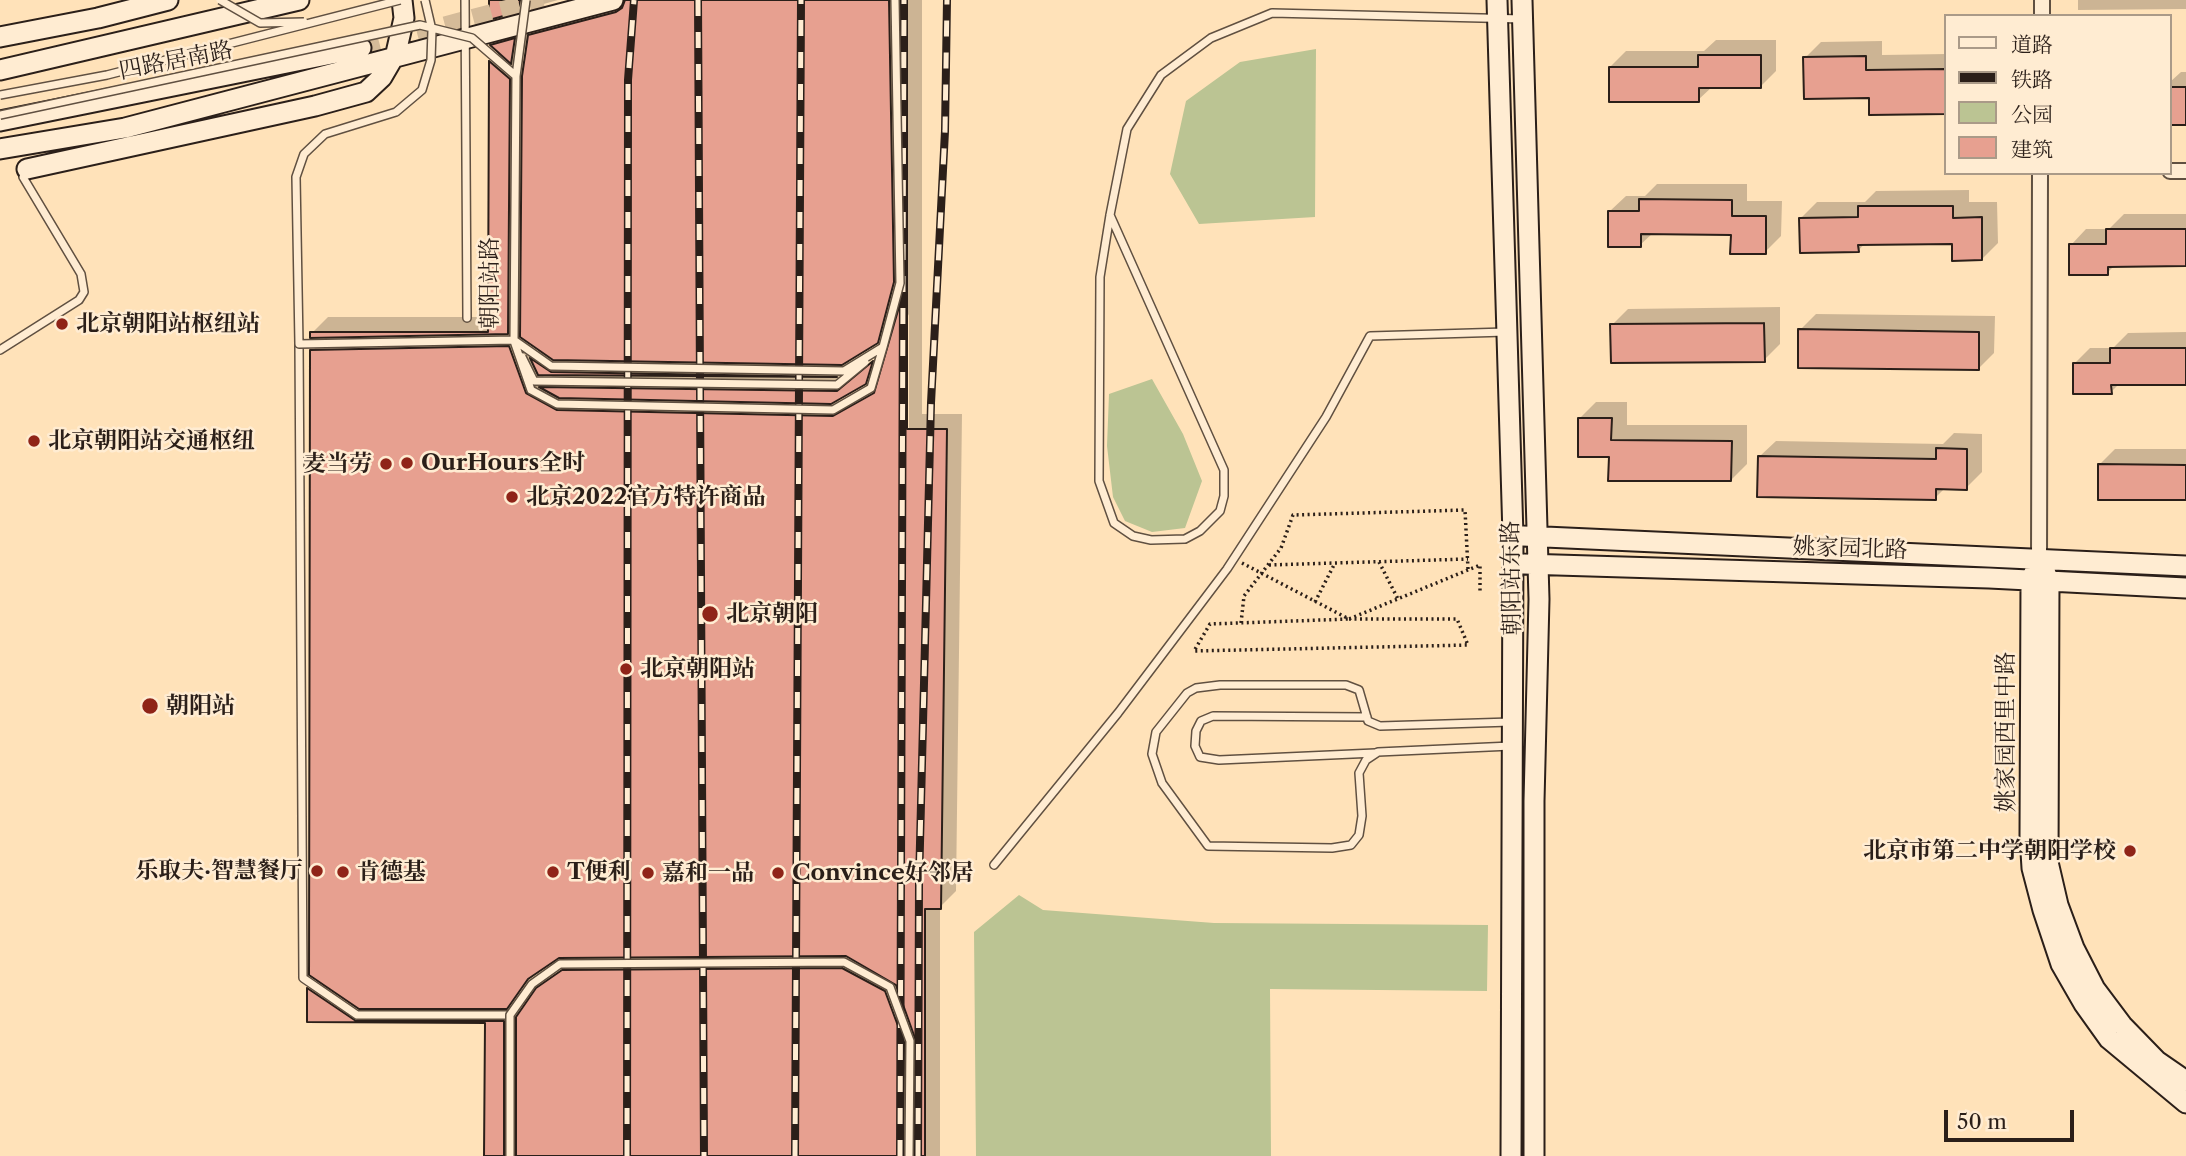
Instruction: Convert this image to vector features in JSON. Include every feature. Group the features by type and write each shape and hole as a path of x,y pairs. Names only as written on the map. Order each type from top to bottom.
{"street":[{"path":"0,37 98,18 168,0"},
{"path":"0,70 299,0"},
{"path":"27,169 316,106 366,92 382,77 396,53 404,18 400,0"},
{"path":"0,149 125,128 613,0"},
{"name":"朝阳站东路","path":"1497,0 1513,536 1511,1156"},
{"name":"朝阳站东路","path":"1522,10 1536,564 1534,1156"},
{"name":"四路居南路","path":"0,121 361,48"},
{"name":"姚家园西里中路","path":"2040,175 2039,559 2048,862 2058,905 2074,948 2095,989 2122,1025 2157,1061 2186,1081"},
{"name":"姚家园北路","path":"1513,536 2186,566"},
{"name":"姚家园北路","path":"1513,564 2186,587"},
{"name":"姚家园西里中路","path":"2040,580 2030,836 2032,868 2043,910 2062,964 2084,1004 2109,1039 2186,1103"}],"lane":[{"path":"220,0 260,23 318,22"},
{"path":"0,95 107,75 400,0"},
{"path":"425,0 432,30 432,50 422,90 396,112 325,134 304,154 296,177 303,978 357,1015 510,1015"},
{"path":"465,0 467,318"},
{"name":"朝阳站路","path":"526,0 516,76 514,340 551,366 844,370 883,347"},
{"path":"514,340 531,390 557,404 833,410 871,388 900,283 894,1"},
{"path":"1110,215 1224,470 1224,496 1220,511 1200,531 1185,539 1151,540 1133,536 1114,523 1099,481 1100,277 1110,215 1127,129 1161,75 1211,38 1272,13 1498,20 1522,10"},
{"path":"0,115 420,25 472,38 516,76"},
{"path":"0,350 79,300 84,292 81,274 23,177 27,169"},
{"path":"994,866 1118,713 1234,559 1326,417 1370,336 1507,331"},
{"path":"299,344 514,340"},
{"path":"514,340 534,381 837,386 883,347"},
{"path":"1378,752 1366,760 1359,773 1362,816 1359,835 1351,845 1268,849 1208,846 1161,783 1153,754 1156,732 1178,703 1196,688 1346,685 1359,690 1368,721 1380,726 1512,722"},
{"path":"1367,717 1213,716 1201,721 1196,732 1195,746 1200,757 1219,761 1512,746"},
{"path":"510,1156 510,1015 532,984 560,964 844,962 890,987 909,1041 909,1156"}],"path":[{"path":"1241,623 1244,596 1281,548 1293,515 1465,510 1468,569"},
{"path":"1234,559 1349,619"},
{"path":"1269,565 1468,559"},
{"path":"1379,562 1398,599"},
{"path":"1315,601 1335,563"},
{"path":"1349,619 1480,565 1480,591"},
{"path":"1457,619 1468,645 1194,651 1210,624 1241,623 1457,619"}],"green space":[{"path":"1316,49 1315,217 1199,224 1170,174 1186,101 1240,62"},
{"path":"1152,379 1183,434 1202,481 1185,528 1152,532 1125,521 1113,497 1107,446 1109,394"},
{"path":"1019,895 1043,910 1214,923 1488,925 1487,991 1270,989 1271,1156 976,1156 974,932"}],"building":[{"path":"489,0 520,0 518,12 489,20"},
{"path":"625,0 889,0 894,282 878,343 842,365 553,360 520,337 522,76 528,35 616,12 622,8"},
{"path":"901,0 907,0 907,429 947,429 941,909 925,909 925,1156 915,1156 916,1041 896,985 846,956 559,958 528,979 507,1009 359,1009 309,975 310,350 509,346 526,393 557,410 833,416 874,393 906,283"},
{"path":"515,38 511,64 490,45"},
{"path":"1698,55 1761,55 1761,88 1699,88 1699,102 1609,102 1609,67 1698,67"},
{"path":"1866,56 1866,70 1944,69 1944,114 1869,115 1869,98 1804,99 1803,57"},
{"path":"489,61 510,79 508,334 310,338 310,332 488,332"},
{"path":"2172,87 2186,87 2186,125 2172,125"},
{"path":"1639,199 1732,200 1732,216 1766,216 1766,254 1730,254 1731,235 1641,234 1641,247 1608,247 1608,211 1639,211"},
{"path":"1858,206 1953,206 1953,218 1982,217 1982,260 1952,261 1952,244 1858,245 1859,252 1800,253 1799,218 1858,217"},
{"path":"2106,229 2186,229 2186,266 2108,267 2108,275 2069,275 2069,244 2106,244"},
{"path":"1764,323 1765,362 1611,363 1610,324"},
{"path":"1798,329 1979,332 1979,370 1798,368"},
{"path":"2110,348 2186,348 2186,385 2111,385 2112,394 2073,394 2073,363 2110,363"},
{"path":"530,358 551,372 837,377 538,375"},
{"path":"873,361 866,384 831,404 559,398 539,387 837,391"},
{"path":"1578,418 1612,418 1611,440 1732,441 1731,481 1608,481 1609,457 1578,457"},
{"path":"1936,448 1967,449 1967,490 1936,489 1936,500 1757,497 1758,456 1936,459"},
{"path":"2098,464 2186,465 2186,500 2098,500"},
{"path":"842,968 885,991 904,1042 903,1156 516,1156 516,1017 536,988 562,970"},
{"path":"307,988 356,1021 504,1021 504,1156 484,1156 485,1023 307,1022"}],"tunnel":[{"path":"361,48 543,0"}],"railway":[{"path":"627,1156 628,80 634,0"},
{"path":"698,0 704,1156"},
{"path":"795,1156 801,0"},
{"path":"900,1156 904,0"},
{"path":"918,1156 919,883 931,403 945,131 947,0"}],"place":[{"name":"北京朝阳站枢纽站","path":"62,324"},
{"name":"北京朝阳站交通枢纽","path":"34,441"},
{"name":"OurHours全时","path":"407,463"},
{"name":"麦当劳","path":"386,464"},
{"name":"北京2022官方特许商品","path":"512,497"},
{"name":"北京朝阳","path":"710,614"},
{"name":"北京朝阳站","path":"626,669"},
{"name":"朝阳站","path":"150,706"},
{"name":"北京市第二中学朝阳学校","path":"2130,851"},
{"name":"乐取夫·智慧餐厅","path":"317,871"},
{"name":"肯德基","path":"343,872"},
{"name":"T便利","path":"553,872"},
{"name":"嘉和一品","path":"648,873"},
{"name":"Convince好邻居","path":"778,873"}]}
